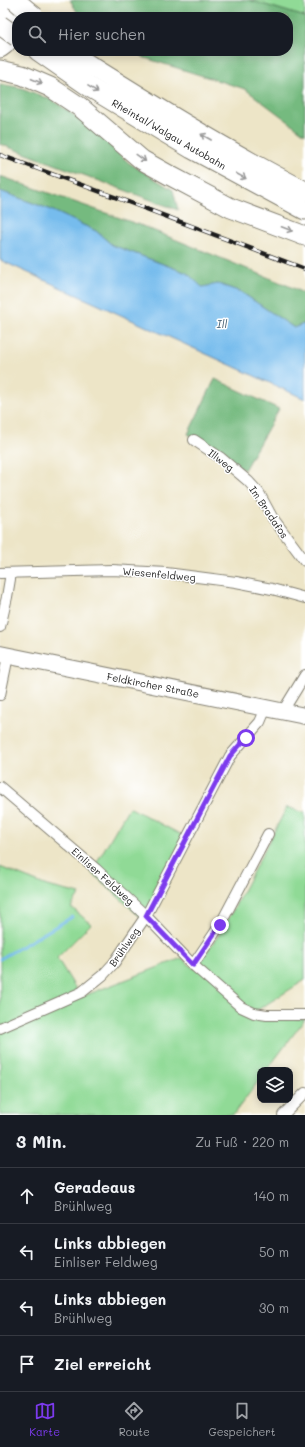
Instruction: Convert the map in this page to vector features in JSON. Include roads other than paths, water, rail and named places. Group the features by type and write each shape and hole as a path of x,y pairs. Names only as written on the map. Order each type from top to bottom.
{"highway":[{"path":"15,0 29,12"},
{"path":"23,12 27,0"},
{"path":"0,4 12,13"},
{"path":"0,25 12,33"},
{"path":"0,48 12,36"},
{"name":"Rheintal/Walgau Autobahn","path":"45,56 91,88 192,149 305,210"},
{"name":"Rheintal/Walgau Autobahn","path":"75,56 160,110 252,164 305,191"},
{"path":"0,70 22,75 50,87 80,107 142,160 169,175 231,208 305,236"}],"main road":[{"name":"Feldkircher Straße","path":"4,655 305,716"}],"street":[{"name":"Illweg","path":"194,440 221,458 248,481"},
{"name":"Im Bradafos","path":"248,481 259,493 272,518 305,562"},
{"name":"Wiesenfeldweg","path":"0,573 107,570 166,572 236,582 272,589 305,598"},
{"path":"0,627 8,598 11,573"},
{"path":"0,695 4,655"},
{"path":"284,712 286,706 305,675"},
{"name":"Brühlweg","path":"0,1028 82,992 103,976 114,964 146,916 230,756 260,722 266,708"},
{"name":"Einliser Feldweg","path":"0,787 96,869 146,916 193,965 241,1007 254,1013 267,1015 305,1015"},
{"path":"193,965 220,925 268,834"},
{"path":"283,1115 305,1093"}],"water":[{"name":"Ill","path":"0,191 49,209 96,231 112,245 187,273 202,287 218,284 241,292 294,328 303,324 305,325 305,399 0,260"}],"waterway":[{"path":"0,959 72,917"}],"railway":[{"path":"0,155 305,269"}]}
